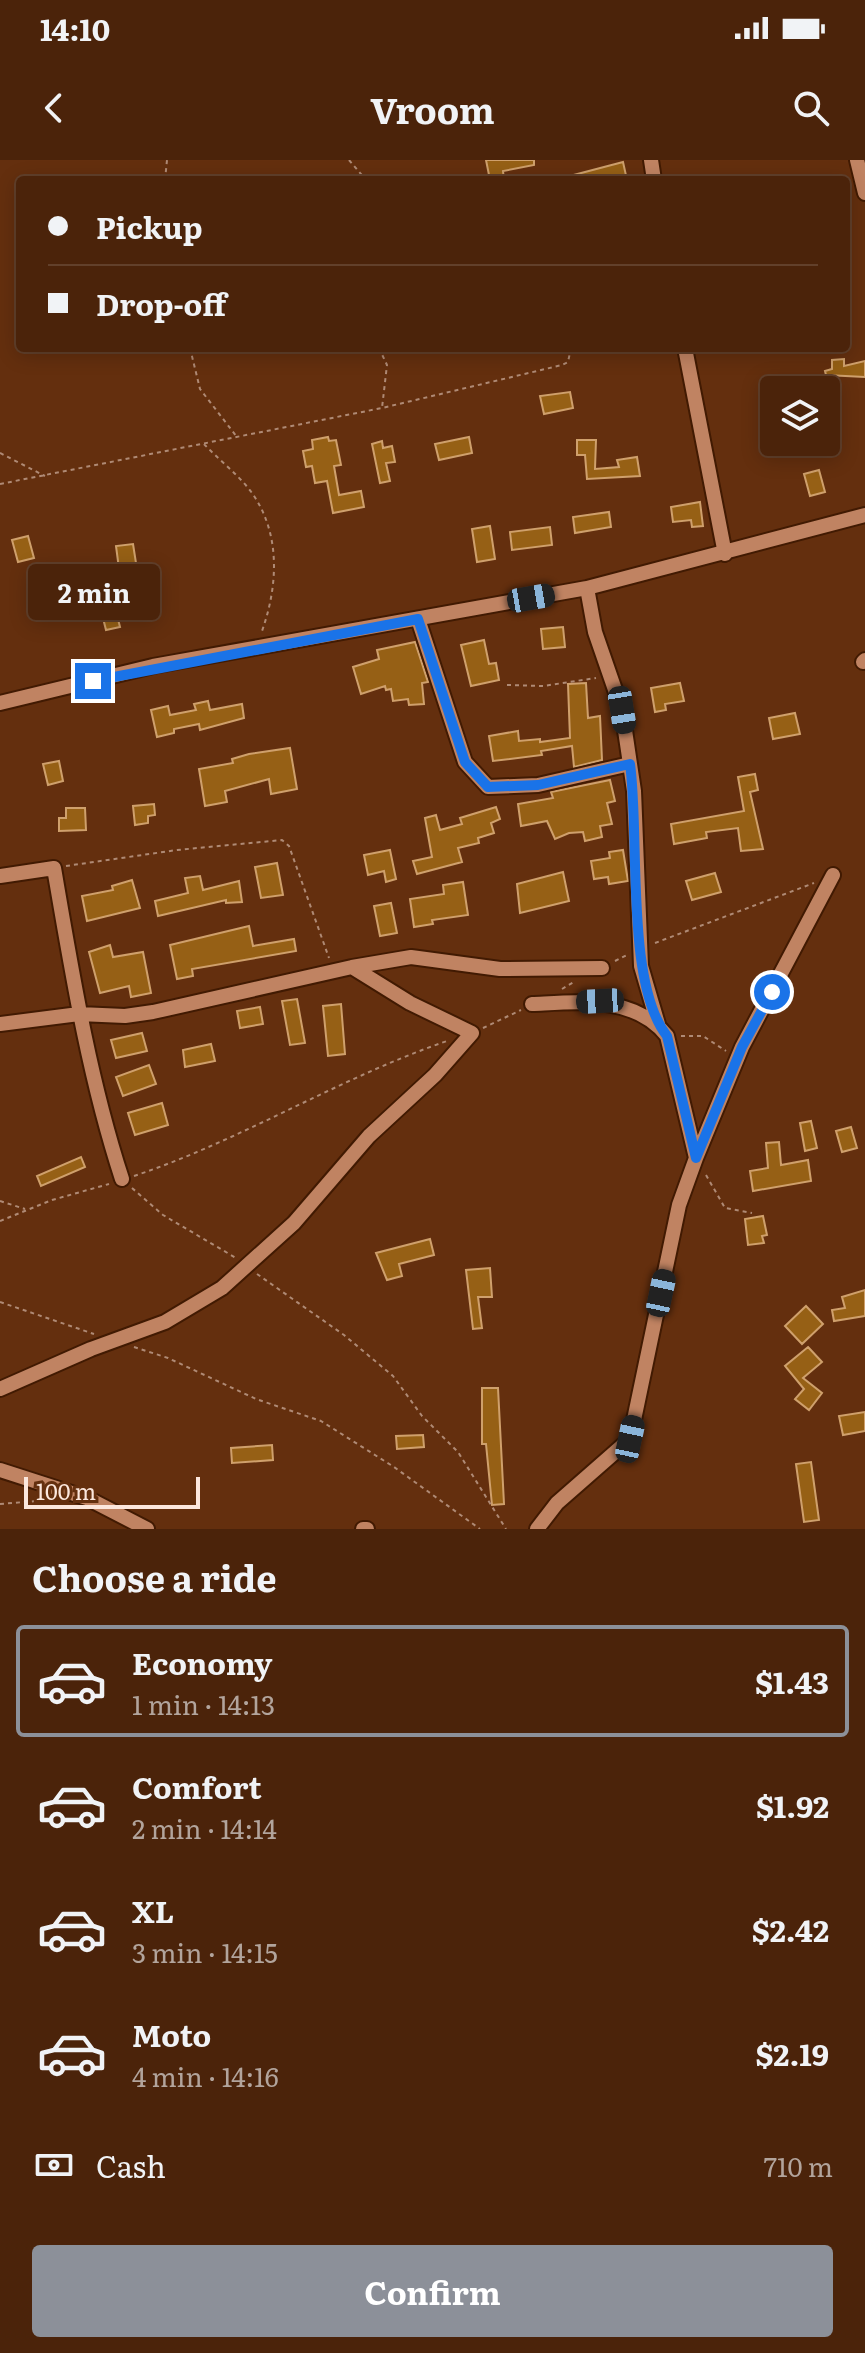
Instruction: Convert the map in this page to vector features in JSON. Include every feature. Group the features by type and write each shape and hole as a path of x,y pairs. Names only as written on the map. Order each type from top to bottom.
{"street":[{"path":"857,160 865,193"},
{"path":"686,352 725,554"},
{"path":"0,703 153,666 587,588 865,515"},
{"path":"587,588 595,632 622,710 630,764 637,830 640,948 696,1158"},
{"path":"418,619 465,762 488,787 538,785 630,764"},
{"path":"0,876 54,868 79,1014 104,1126 122,1179"},
{"path":"537,1529 557,1503 630,1439 679,1205 742,1047 833,875"},
{"path":"0,1024 79,1014 125,1016 153,1012 352,967 411,957 500,969 602,968"},
{"path":"0,1389 114,1340 165,1322 196,1306 248,1268 317,1200 369,1136 435,1075 472,1033 410,1003 352,967"},
{"path":"532,1004 600,1001 662,1030"},
{"path":"0,1470 87,1498 147,1529"}],"path":[{"path":"349,160 363,176"},
{"path":"191,352 200,389 237,437"},
{"path":"381,352 387,365 382,408"},
{"path":"0,484 382,408 562,365 568,362 570,352"},
{"path":"203,443 253,495 268,525 275,585 256,648"},
{"path":"0,453 46,476"},
{"path":"507,685 543,686 593,680 601,674 604,660"},
{"path":"54,868 177,850 282,840 289,846 334,971"},
{"path":"602,968 640,948 833,875"},
{"path":"560,989 574,982"},
{"path":"472,1033 532,1004"},
{"path":"662,1030 703,1036 727,1052 742,1047"},
{"path":"0,1221 26,1209 181,1160 273,1115 449,1041"},
{"path":"696,1158 725,1208 752,1213"},
{"path":"122,1179 163,1215 248,1268 344,1335 393,1376 422,1416 458,1452 506,1529"},
{"path":"0,1201 26,1209"},
{"path":"0,1302 168,1358 256,1399 321,1421 480,1529"},
{"path":"0,1504 58,1500"}],"building":[{"path":"486,160 534,160 534,165 503,171 504,176 489,176"},
{"path":"623,162 626,176 570,176"},
{"path":"844,359 844,366 865,361 865,377 826,375 825,371 832,369 832,360"},
{"path":"570,392 573,408 544,414 540,396"},
{"path":"328,437 329,441 336,440 341,465 334,466 339,495 361,491 364,507 333,513 327,481 315,483 312,466 306,467 303,451 313,449 312,440"},
{"path":"469,437 472,453 439,460 435,444"},
{"path":"577,440 596,440 595,469 619,467 617,460 637,457 640,476 587,479 585,455 577,455"},
{"path":"382,441 383,448 392,446 395,462 386,463 390,481 380,483 372,444"},
{"path":"819,470 825,492 810,496 804,474"},
{"path":"700,502 703,526 692,527 691,520 673,522 671,507"},
{"path":"609,512 611,527 575,533 573,517"},
{"path":"490,526 495,559 477,562 472,529"},
{"path":"550,527 552,545 512,550 510,532"},
{"path":"28,536 34,558 18,562 12,540"},
{"path":"133,544 139,582 121,584 116,546"},
{"path":"125,596 130,616 118,619 120,627 106,630 99,602"},
{"path":"563,627 565,647 543,649 541,629"},
{"path":"484,640 489,664 496,663 499,680 471,686 461,645"},
{"path":"415,642 428,682 422,683 424,704 409,705 408,699 393,701 391,689 386,690 385,686 361,694 353,667 379,659 377,650"},
{"path":"586,683 588,718 600,716 602,760 574,767 572,746 541,751 542,755 493,761 489,736 518,731 519,741 570,738 568,684"},
{"path":"680,683 684,701 665,704 666,710 655,712 651,688"},
{"path":"208,701 210,710 242,704 244,718 200,730 199,724 174,729 174,733 157,737 151,710 168,706 170,715 196,710 194,704"},
{"path":"795,713 800,734 773,739 769,718"},
{"path":"290,748 297,789 271,794 269,779 225,791 227,802 205,806 199,769 233,763 232,759 249,754"},
{"path":"59,761 63,781 48,785 43,764"},
{"path":"755,774 758,790 750,792 763,849 741,851 738,828 706,832 707,838 674,844 671,824 744,811 738,777"},
{"path":"610,780 615,801 607,803 612,824 600,826 602,837 585,841 583,832 569,833 555,839 547,821 521,826 518,804 553,798 551,792"},
{"path":"154,804 155,815 148,816 148,823 135,825 133,806"},
{"path":"496,807 500,819 491,823 494,833 478,838 479,843 458,848 462,862 417,874 413,861 432,857 425,818 436,815 440,830 462,824 460,818"},
{"path":"66,808 85,808 86,830 59,831 59,818 66,818"},
{"path":"390,850 396,879 386,882 384,871 368,875 364,855"},
{"path":"623,850 628,881 609,884 608,877 594,879 591,861 610,858 609,852"},
{"path":"277,863 283,895 261,898 255,867"},
{"path":"563,872 569,901 520,913 517,884"},
{"path":"715,873 721,892 692,900 686,881"},
{"path":"200,876 203,890 239,881 242,902 226,903 226,900 158,916 155,901 188,893 185,878"},
{"path":"132,880 140,908 87,921 82,896 113,890 112,886"},
{"path":"463,882 468,915 432,920 433,924 414,927 410,899 444,894 443,885"},
{"path":"391,903 397,933 380,936 374,906"},
{"path":"249,926 253,946 294,939 296,951 192,969 193,976 177,979 170,945"},
{"path":"110,945 113,957 143,952 151,993 131,997 129,986 100,993 89,952"},
{"path":"297,999 305,1043 290,1045 282,1001"},
{"path":"341,1004 345,1054 328,1056 323,1006"},
{"path":"260,1007 263,1024 240,1028 237,1011"},
{"path":"142,1033 147,1051 116,1058 111,1040"},
{"path":"211,1044 215,1061 185,1067 183,1050"},
{"path":"149,1065 156,1084 123,1096 116,1077"},
{"path":"162,1103 168,1125 135,1135 128,1113"},
{"path":"811,1121 817,1148 805,1151 800,1123"},
{"path":"851,1127 857,1148 842,1152 836,1131"},
{"path":"779,1142 781,1165 808,1160 811,1181 753,1191 750,1171 768,1168 766,1143"},
{"path":"81,1157 85,1167 41,1186 37,1176"},
{"path":"763,1216 767,1235 762,1236 764,1243 748,1245 745,1219"},
{"path":"430,1239 434,1255 399,1264 402,1276 387,1280 376,1253"},
{"path":"490,1268 492,1297 478,1297 482,1328 473,1329 466,1270"},
{"path":"865,1290 865,1316 834,1321 832,1310 845,1308 842,1297"},
{"path":"806,1306 823,1324 802,1344 785,1326"},
{"path":"808,1347 822,1362 803,1378 822,1393 809,1410 795,1399 804,1389 785,1366"},
{"path":"482,1388 498,1388 504,1504 492,1505 486,1444 482,1444"},
{"path":"865,1412 865,1431 843,1435 839,1416"},
{"path":"423,1435 424,1447 397,1449 396,1436"},
{"path":"272,1445 273,1460 232,1463 231,1448"},
{"path":"811,1462 819,1520 804,1522 796,1464"}],"route":[{"path":"93,681 153,666 418,619 465,762 488,787 538,785 630,764 637,830 641,966 658,1024 667,1036 696,1158 742,1047 772,992"}]}
